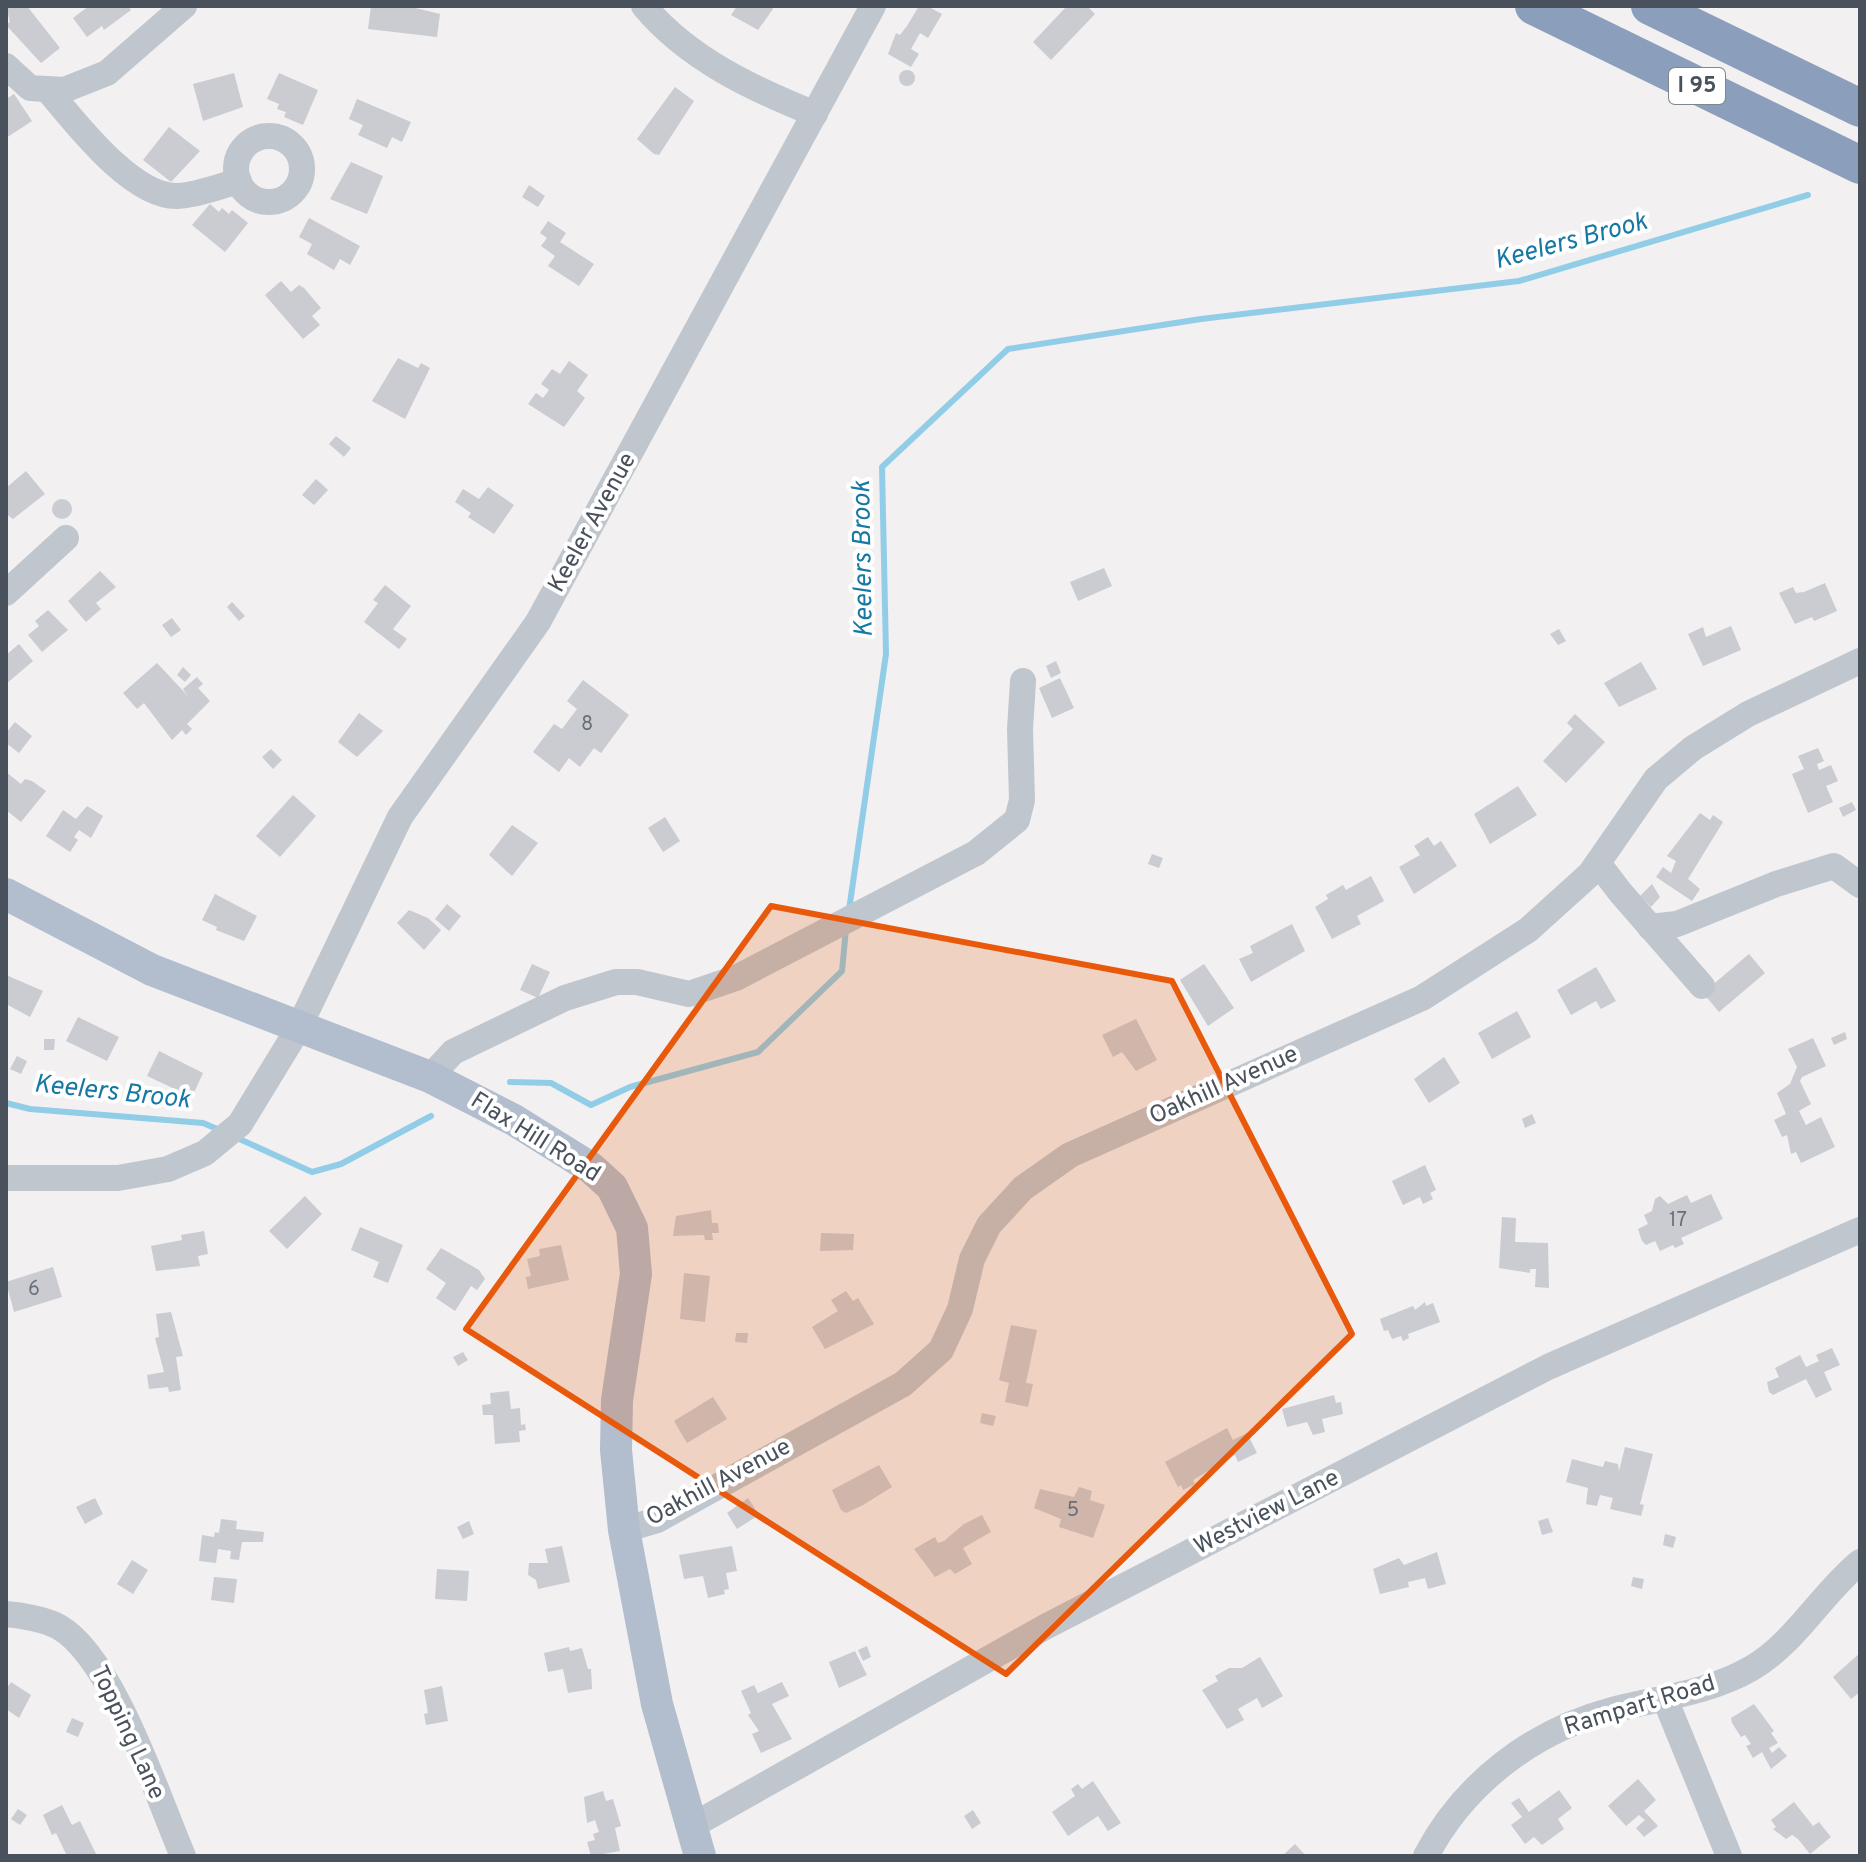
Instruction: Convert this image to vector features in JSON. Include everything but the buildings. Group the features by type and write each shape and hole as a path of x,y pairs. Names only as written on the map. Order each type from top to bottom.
{"highway":[{"name":"I 95","path":"1534,6 1860,165"},
{"name":"I 95","path":"1650,6 1860,108"}],"main road":[{"name":"Flax Hill Road","path":"6,894 152,970 298,1029 430,1077 514,1120 591,1168 612,1187 627,1212 636,1274 617,1400 616,1450 624,1530 657,1704 695,1841"}],"street":[{"path":"6,66 30,88 64,90 107,73 184,6"},
{"path":"644,6 695,51 745,86 815,114"},
{"name":"Keeler Avenue","path":"6,1178 118,1178 168,1169 205,1153 240,1124 298,1029 400,817 538,622 873,6"},
{"path":"47,89 93,144 151,191 178,196 239,181"},
{"path":"6,593 66,538"},
{"name":"Oakhill Avenue","path":"624,1530 657,1520 903,1384 941,1350 960,1309 972,1259 989,1225 1023,1188 1070,1155 1422,998 1528,930 1598,863 1656,779 1693,748 1748,714 1860,661"},
{"path":"430,1077 453,1052 565,998 616,982 637,982 689,994 736,978 976,853 1017,820 1022,800 1020,729 1023,681"},
{"path":"1598,863 1702,986"},
{"path":"1650,927 1677,924 1776,884 1834,866 1860,885"},
{"name":"Westview Lane","path":"695,1841 1045,1627 1548,1367 1860,1230"},
{"name":"Rampart Road","path":"1426,1856 1454,1812 1486,1779 1520,1752 1589,1717 1665,1699 1726,1680 1765,1660 1860,1562"},
{"name":"Topping Lane","path":"6,1614 59,1627 87,1652 108,1684 183,1856"},
{"path":"1665,1699 1729,1856"}],"highlighted area":[{"path":"771,906 1172,981 1352,1334 1006,1674 466,1329"}],"waterway":[{"name":"Keelers Brook","path":"849,910 886,654 882,467 1008,349 1201,319 1519,281 1808,195"},
{"name":"Keelers Brook","path":"510,1082 551,1083 591,1105 630,1087 758,1052 842,971 846,929"},
{"name":"Keelers Brook","path":"6,1103 30,1109 203,1123 222,1131"},
{"name":"Keelers Brook","path":"235,1137 312,1172 341,1164 431,1116"}]}
